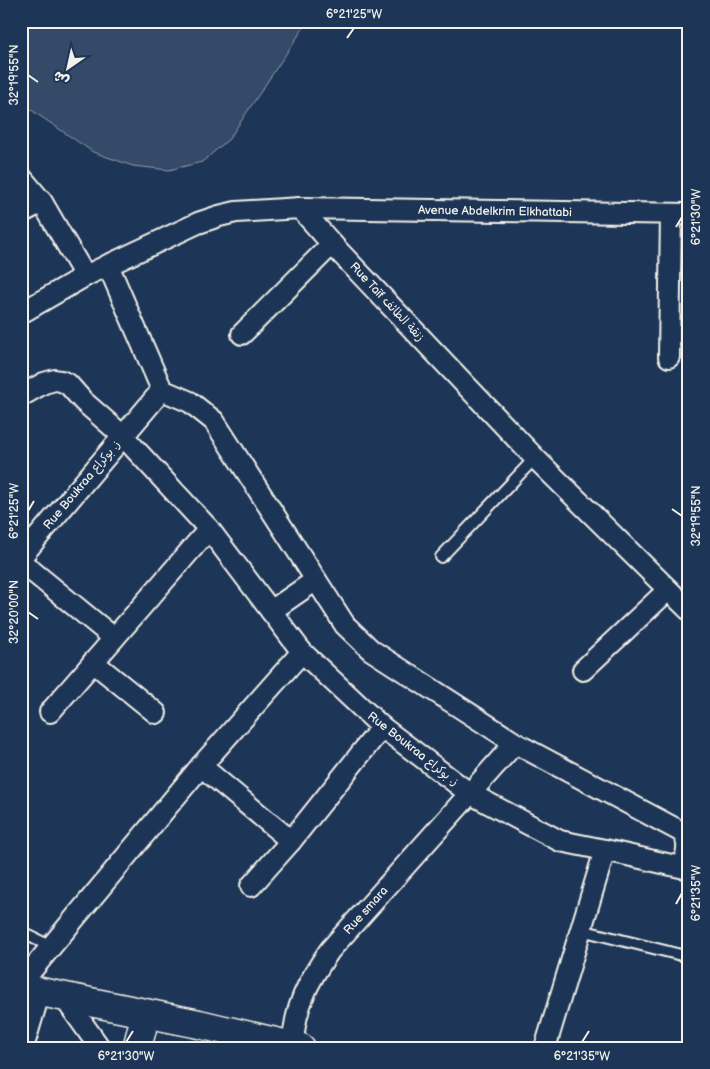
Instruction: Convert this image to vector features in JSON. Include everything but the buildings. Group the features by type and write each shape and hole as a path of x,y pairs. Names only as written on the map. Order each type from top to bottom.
{"main road":[{"path":"36,989 297,1047"},
{"path":"137,1048 146,1013"}],"street":[{"path":"21,177 42,202 85,276"},
{"path":"21,213 42,202"},
{"path":"21,313 85,276 198,223 219,216 255,210 300,208"},
{"name":"Avenue Abdelkrim Elkhattabi","path":"300,208 680,214"},
{"name":"Rue Taïf زنقة الطائف","path":"300,208 535,458 689,610"},
{"path":"669,357 680,214"},
{"path":"242,334 332,244"},
{"path":"108,265 162,390 190,402 214,422 345,625 371,650 515,743 668,823 686,835 686,868"},
{"path":"21,396 44,383 55,380 62,381 68,384 83,401 123,436"},
{"name":"Rue Boukraa ز. بوكراع","path":"21,557 162,390"},
{"name":"Rue Boukraa ز. بوكراع","path":"123,436 209,529 302,652 382,727 469,793 560,841 686,868"},
{"path":"50,712 209,529"},
{"path":"21,562 114,638"},
{"path":"271,611 316,580"},
{"path":"583,670 668,590"},
{"path":"24,1048 36,989 52,947 201,766 302,652"},
{"path":"93,662 156,713"},
{"path":"251,886 382,727"},
{"name":"Rue smara","path":"297,1047 294,1028 297,1011 308,984 330,950 515,743"},
{"path":"201,766 290,841"},
{"path":"545,1048 605,850"},
{"path":"36,989 100,1048"}],"lane":[{"path":"441,557 535,458"},
{"path":"581,930 689,958"},
{"path":"21,932 52,947"}],"shaded area":[{"path":"21,21 308,21 229,139 202,162 169,170 133,166 93,152 21,103"}]}
